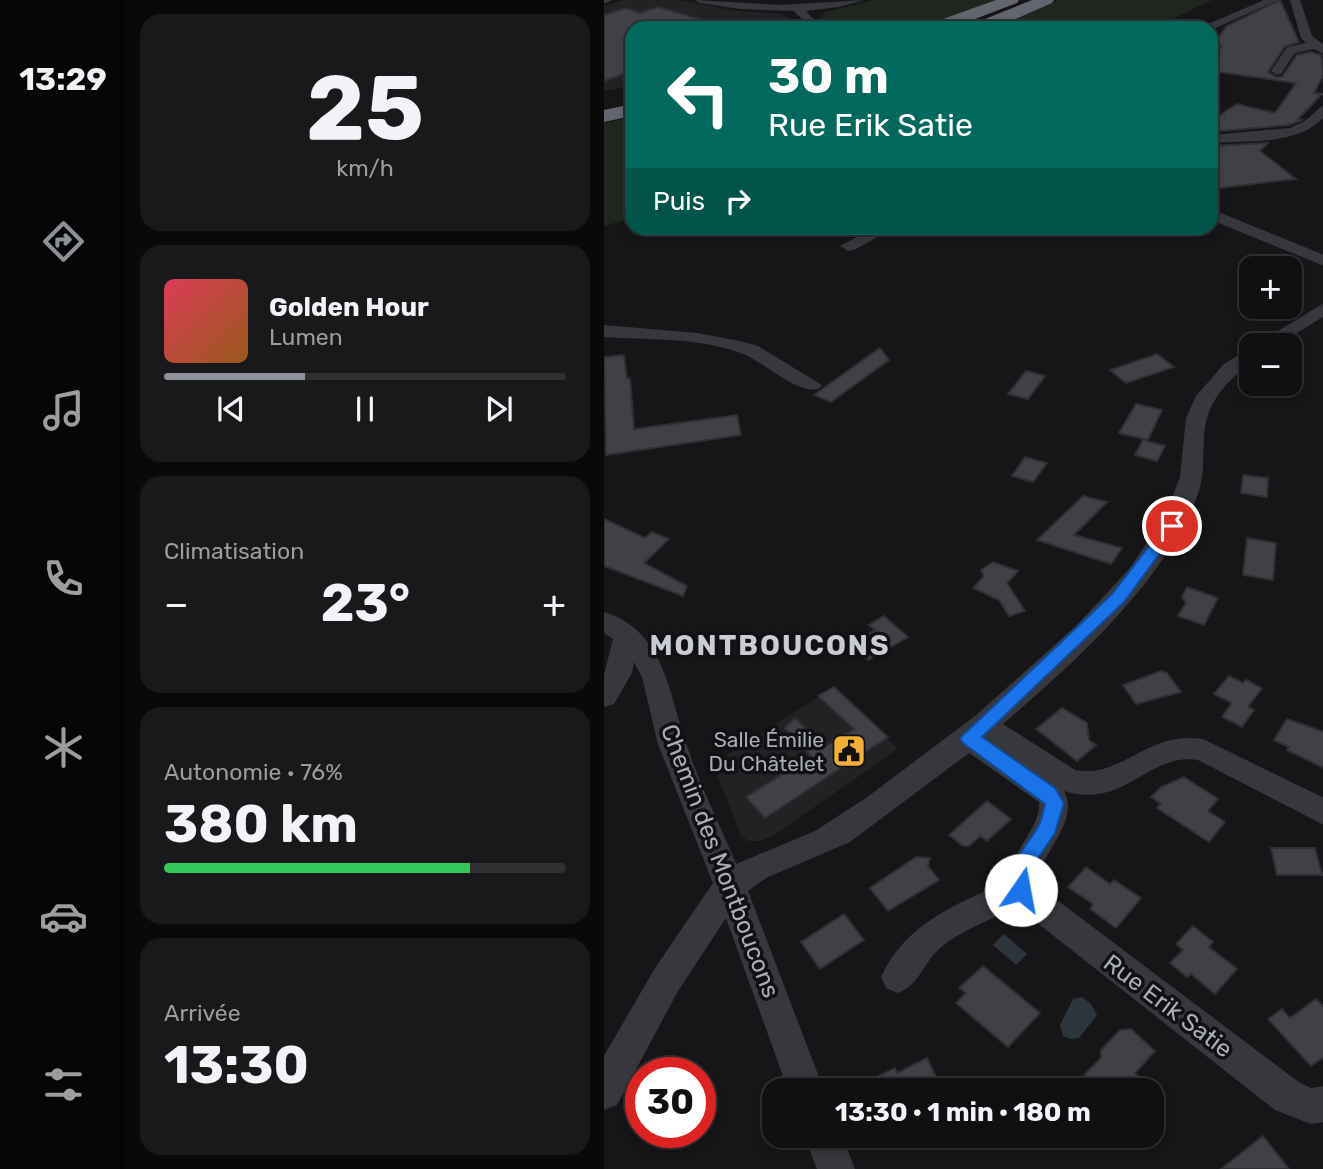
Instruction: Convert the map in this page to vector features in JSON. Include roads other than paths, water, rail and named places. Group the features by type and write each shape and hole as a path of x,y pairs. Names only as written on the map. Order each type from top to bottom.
{"highway":[{"path":"954,21 1011,0"},
{"path":"994,21 1046,0"},
{"path":"604,102 625,98"},
{"path":"604,116 625,112"}],"street":[{"path":"700,0 762,10 799,10 859,0"},
{"path":"1218,23 1273,0"},
{"path":"1295,0 1307,38 1319,48"},
{"path":"799,10 811,21"},
{"path":"1277,71 1291,50 1319,48"},
{"path":"1218,138 1292,132 1310,124 1323,108"},
{"path":"1218,217 1323,261"},
{"path":"848,246 871,235"},
{"path":"1283,333 1323,308"},
{"path":"604,331 740,346 752,350 812,385"},
{"path":"604,1092 684,949 730,886 753,869 815,847 836,835 936,765 976,732 1118,598 1172,526 1190,483 1194,430 1201,405 1214,384 1239,364"},
{"name":"Chemin des Montboucons","path":"604,697 619,673 616,628"},
{"name":"Chemin des Montboucons","path":"616,628 644,655 655,677 672,744 730,886 802,1078"},
{"path":"976,732 1068,781 1083,786 1113,782 1167,751 1202,750 1323,813"},
{"path":"898,977 927,939 974,911 1021,890 1020,873 1024,863 1048,827 1055,803 1049,793 976,732"},
{"name":"Rue Erik Satie","path":"1021,890 1036,905 1288,1097 1311,1106 1323,1104"},
{"path":"828,1148 836,1169"}],"place":[{"name":"Salle Émilie Du Châtelet","path":"849,751"}],"district":[{"name":"MONTBOUCONS","path":"770,645"}]}
